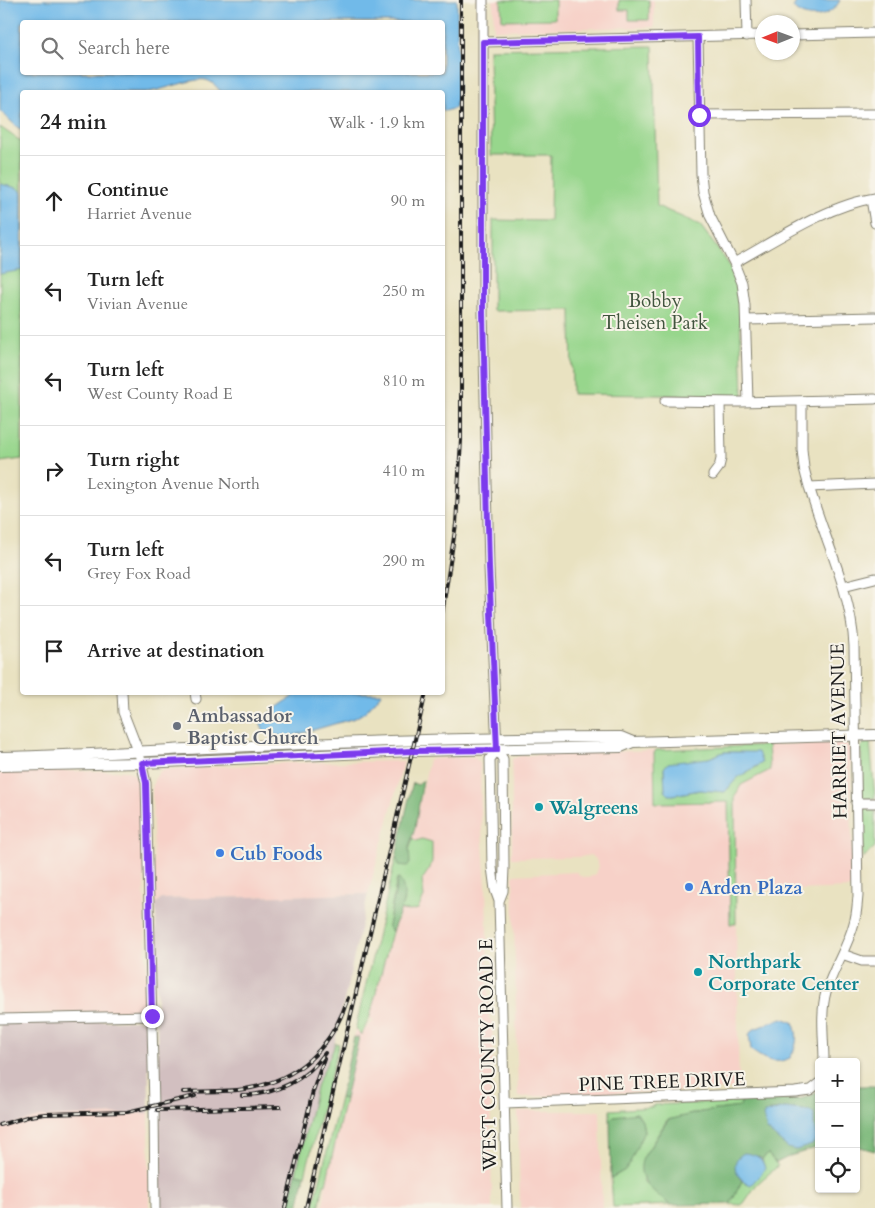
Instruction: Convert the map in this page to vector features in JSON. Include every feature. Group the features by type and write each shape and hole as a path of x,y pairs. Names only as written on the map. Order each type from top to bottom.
{"main road":[{"path":"0,757 140,758 497,750 621,746 632,742 875,735"},
{"path":"0,766 140,758 306,744 497,738 621,737 632,742"}],"street":[{"name":"WEST COUNTY ROAD E","path":"483,0 484,332 489,567 497,750 502,759 504,868 503,891 499,902 507,1208"},
{"path":"746,0 747,36"},
{"path":"800,35 875,33"},
{"path":"483,42 755,35"},
{"path":"698,37 702,192 710,216 734,263 745,295 748,402"},
{"path":"699,115 875,114"},
{"path":"734,263 829,212 850,204 873,198 875,223"},
{"path":"746,320 875,317"},
{"path":"665,401 748,402 875,399"},
{"name":"HARRIET AVENUE","path":"802,401 803,458 809,487 849,609 853,638 857,910 853,928 831,978 824,1006 824,1058"},
{"path":"713,475 719,467 721,459 720,402"},
{"path":"809,487 875,484"},
{"path":"842,586 875,578"},
{"path":"122,695 123,712 140,758 146,783 152,1016 154,1208"},
{"path":"856,803 875,803"},
{"path":"842,954 862,961 875,961"},
{"path":"0,1019 152,1016"},
{"name":"PINE TREE DRIVE","path":"505,1103 795,1092 810,1090 815,1086"}],"shaded area":[{"path":"493,0 654,0 654,27 494,30"},
{"path":"843,742 850,749 853,888 736,892 735,796 741,785 770,770 768,745"},
{"path":"656,750 653,760 655,803 728,802 730,924 736,924 739,1086 735,1089 518,1097 513,875 577,872 580,876 588,878 596,874 599,866 595,858 590,855 581,857 512,858 512,759 530,755"},
{"path":"474,757 480,763 481,817 486,887 489,1019 492,1021 493,1077 490,1078 492,1208 323,1208 327,1176 359,1038 354,1037 356,1029 360,1034 374,1021 369,1017 381,970 400,910 410,911 423,901 422,881 430,868 413,838 429,759"},
{"path":"404,761 368,894 162,899 155,906 152,790 154,780 162,770 285,763"},
{"path":"30,770 127,771 137,779 142,796 147,1006 145,1011 0,1015 0,773"},
{"path":"368,894 333,1050 317,1084 288,1208 159,1208 156,903 162,899"},
{"path":"141,1020 148,1024 149,1113 39,1117 0,1128 0,1023"},
{"path":"518,1111 600,1111 602,1208 520,1208"},
{"path":"149,1113 149,1208 0,1208 0,1128 39,1117"}],"green space":[{"path":"501,0 555,0 555,19 502,20"},
{"path":"619,0 649,0 649,20 629,20 629,10 619,10"},
{"name":"Bobby Theisen Park","path":"653,46 657,206 700,225 728,263 739,289 743,396 572,394 571,310 493,311 493,220 550,221 551,155 491,155 489,49"},
{"path":"0,127 20,141 20,459 0,462"},
{"path":"870,742 875,798 865,799 862,796 861,747 864,743"},
{"path":"768,745 770,770 741,785 735,796 736,924 730,924 728,802 655,803 654,753 656,750","holes":["724,752 741,752 758,766 737,778 725,792 700,790 673,795 665,791 664,768 709,758"]},
{"path":"423,780 415,828 409,847 410,864 407,866 399,865 396,857 411,789 413,783 418,785"},
{"path":"864,808 875,808 875,847 863,858 862,812"},
{"path":"413,838 416,841 422,839 432,842 432,861 422,880 424,897 418,909 410,911 400,910 404,900 397,878 388,926 392,932 370,1016 362,1034 360,1034 356,1026 396,857 398,859 409,850"},
{"path":"398,878 404,890 404,897 392,932 388,926"},
{"path":"354,1037 359,1038 345,1099 340,1098"},
{"path":"335,1043 339,1044 305,1175 296,1173 317,1084"},
{"path":"860,1086 875,1086 875,1151 860,1147"},
{"path":"815,1093 815,1130 810,1111 785,1108 768,1111 779,1137 788,1147 794,1149 801,1148 815,1140 815,1148 790,1156 776,1163 768,1154 762,1159 757,1156 739,1177 742,1181 730,1204 670,1205 652,1190 641,1173 643,1158 668,1120 701,1112 740,1107 741,1101 799,1099"},
{"path":"340,1098 345,1099 326,1184 324,1184 319,1208 313,1208"},
{"path":"741,1101 741,1107 701,1112 667,1120 643,1158 643,1181 670,1205 613,1207 611,1178 625,1170 644,1131 642,1121 614,1116 610,1120 610,1110 653,1107 653,1105"},
{"path":"637,1113 642,1121 644,1131 629,1165 625,1170 611,1178 610,1120 614,1116"},
{"path":"768,1154 778,1166 757,1184 744,1203 741,1205 730,1204 742,1181 747,1183 764,1165 762,1159"},
{"path":"296,1173 305,1175 298,1208 288,1208"}],"water":[{"path":"0,0 457,0 458,92 455,108 446,111 445,90 219,90 211,82 201,80 156,90 20,90 20,129 0,111"},
{"path":"797,0 840,0 831,11 818,16 811,16 798,12 793,8"},
{"path":"0,184 20,190 20,270 0,274"},
{"path":"294,695 380,695 365,712 355,718 296,735 280,736 264,732 260,721"},
{"path":"724,752 758,752 762,763 737,778 725,792 700,790 669,795 665,791 664,768 668,763 709,758"},
{"path":"782,1018 793,1022 797,1036 796,1045 790,1058 779,1061 769,1060 751,1050 749,1035 752,1030"},
{"path":"785,1108 810,1111 814,1114 815,1141 812,1145 796,1150 788,1148 767,1130 763,1116 765,1113"},
{"path":"744,1153 758,1157 765,1169 751,1185 738,1175 735,1166 736,1161"}],"railway":[{"path":"445,595 456,524 461,440 461,0"},
{"path":"306,1208 425,695"},
{"path":"183,1092 245,1089 264,1085 296,1070 322,1047 341,1016 348,998"},
{"path":"242,1095 266,1092 289,1084 309,1071 325,1053"},
{"path":"285,1208 313,1091 324,1059"},
{"path":"0,1125 30,1116 45,1114 127,1112 195,1096"},
{"path":"157,1110 280,1107"}],"place":[{"name":"Ambassador Baptist Church","path":"177,726"},
{"name":"Walgreens","path":"539,807"},
{"name":"Cub Foods","path":"220,853"},
{"name":"Arden Plaza","path":"689,887"},
{"name":"Northpark Corporate Center","path":"698,972"}],"route":[{"path":"152,1016 146,783 142,763 412,751 497,750 489,567 483,313 483,42 698,37 699,115"}]}
